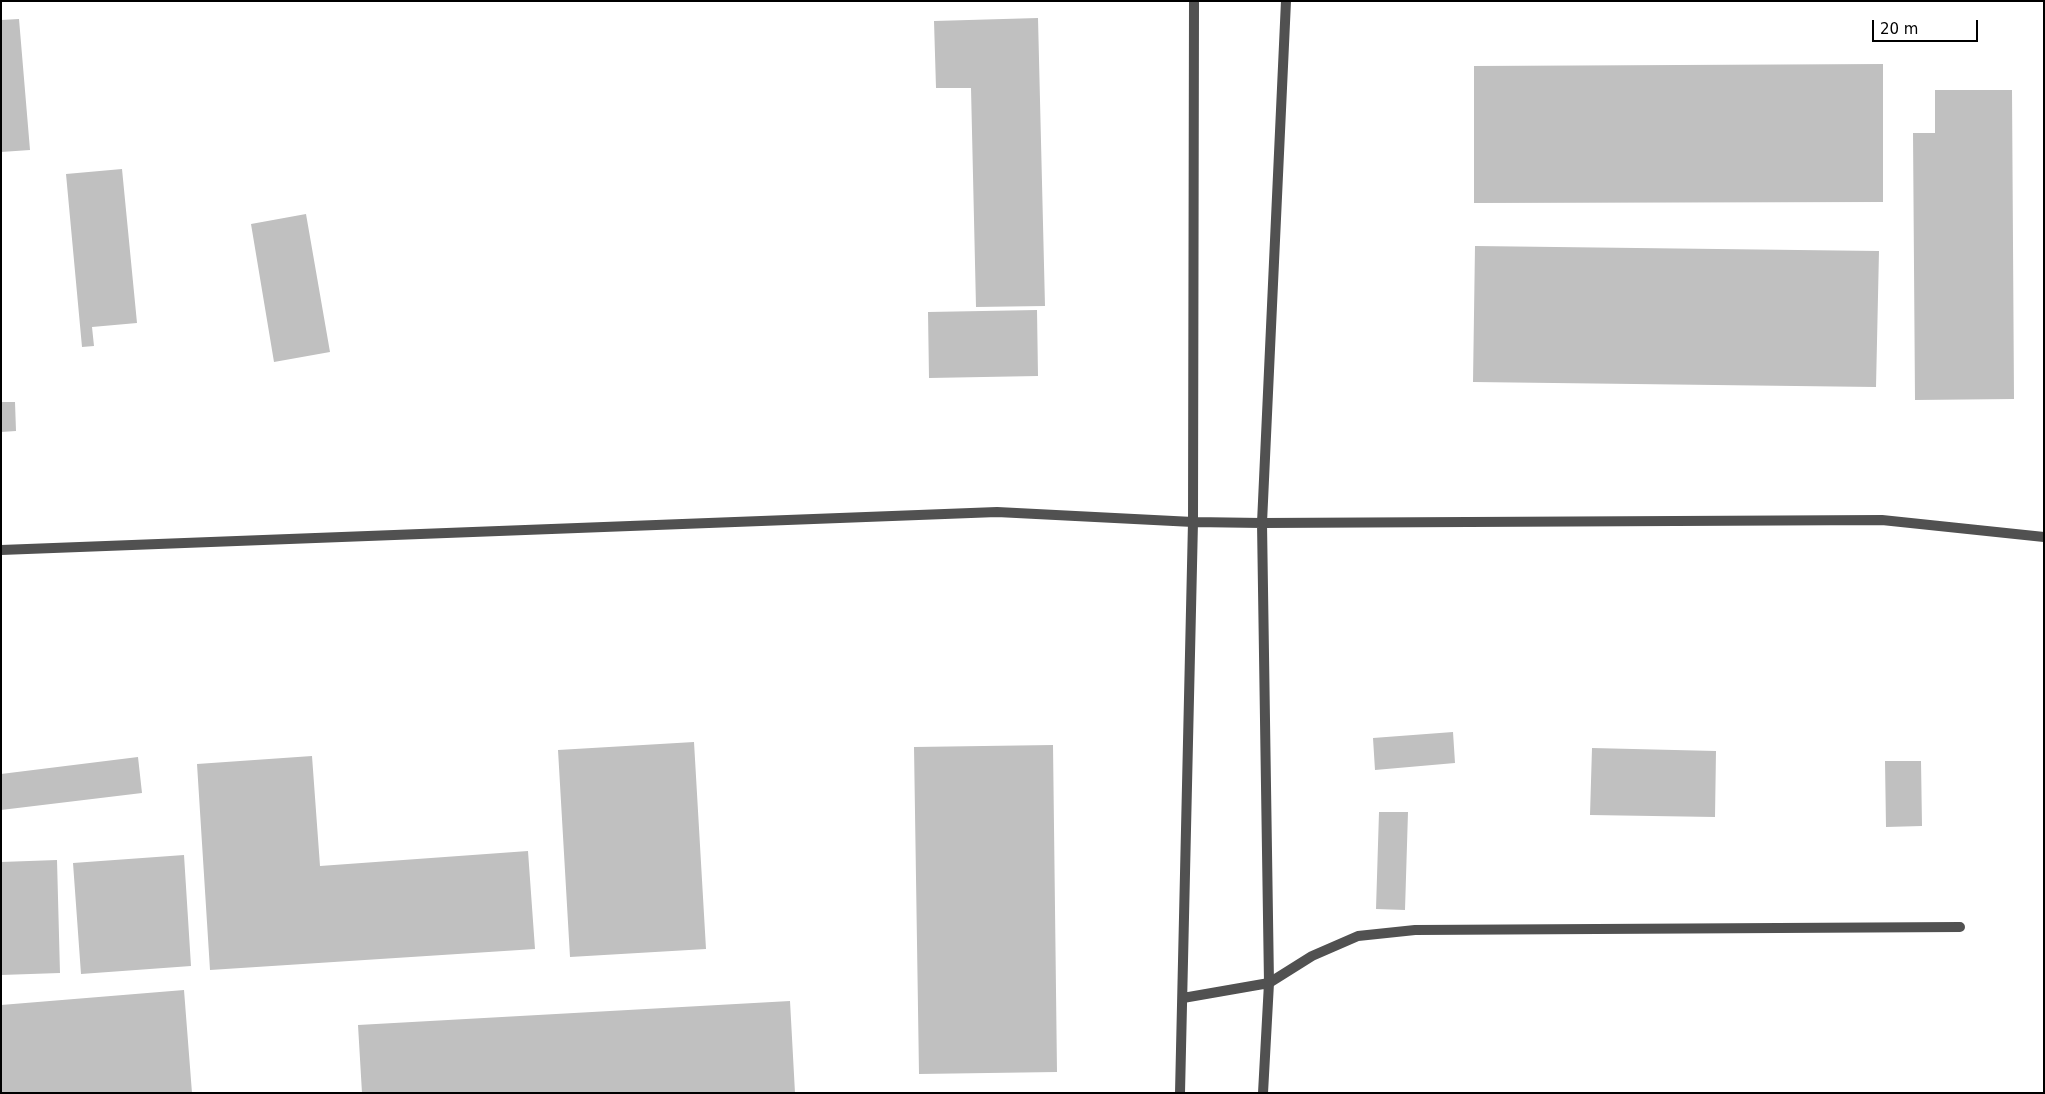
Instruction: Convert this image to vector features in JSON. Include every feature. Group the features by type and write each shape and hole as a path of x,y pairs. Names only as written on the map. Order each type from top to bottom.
{"street":[{"path":"1180,1093 1193,522 1194,1"},
{"path":"1263,1093 1269,983 1262,523 1286,1"},
{"path":"1,550 996,512 1193,522 1262,523 1882,520 2044,537"},
{"path":"1183,998 1269,983 1312,956 1358,936 1415,930 1960,927"}],"building":[{"path":"1038,18 1045,306 976,307 971,88 936,88 934,21"},
{"path":"19,19 30,150 1,152 1,20"},
{"path":"1883,64 1883,202 1474,203 1474,66"},
{"path":"1935,90 2012,90 2014,399 1915,400 1913,133 1935,133"},
{"path":"122,169 137,323 92,327 94,346 82,347 66,174"},
{"path":"306,214 330,352 274,362 251,224"},
{"path":"1475,246 1879,251 1876,387 1473,382"},
{"path":"1037,310 1038,376 929,378 928,312"},
{"path":"1,402 15,402 16,431 1,432"},
{"path":"1453,732 1455,763 1375,770 1373,738"},
{"path":"694,742 706,949 570,957 558,750"},
{"path":"1053,745 1057,1072 919,1074 914,747"},
{"path":"1592,748 1716,751 1715,817 1590,815"},
{"path":"312,756 320,866 528,851 535,949 210,970 197,764"},
{"path":"138,757 142,793 1,810 1,774"},
{"path":"1885,761 1921,761 1922,826 1886,827"},
{"path":"1379,812 1408,812 1405,910 1376,909"},
{"path":"184,855 191,966 81,974 73,863"},
{"path":"57,860 60,973 1,975 1,862"},
{"path":"184,990 192,1093 1,1093 1,1005"},
{"path":"790,1001 795,1093 362,1093 358,1025"}]}
